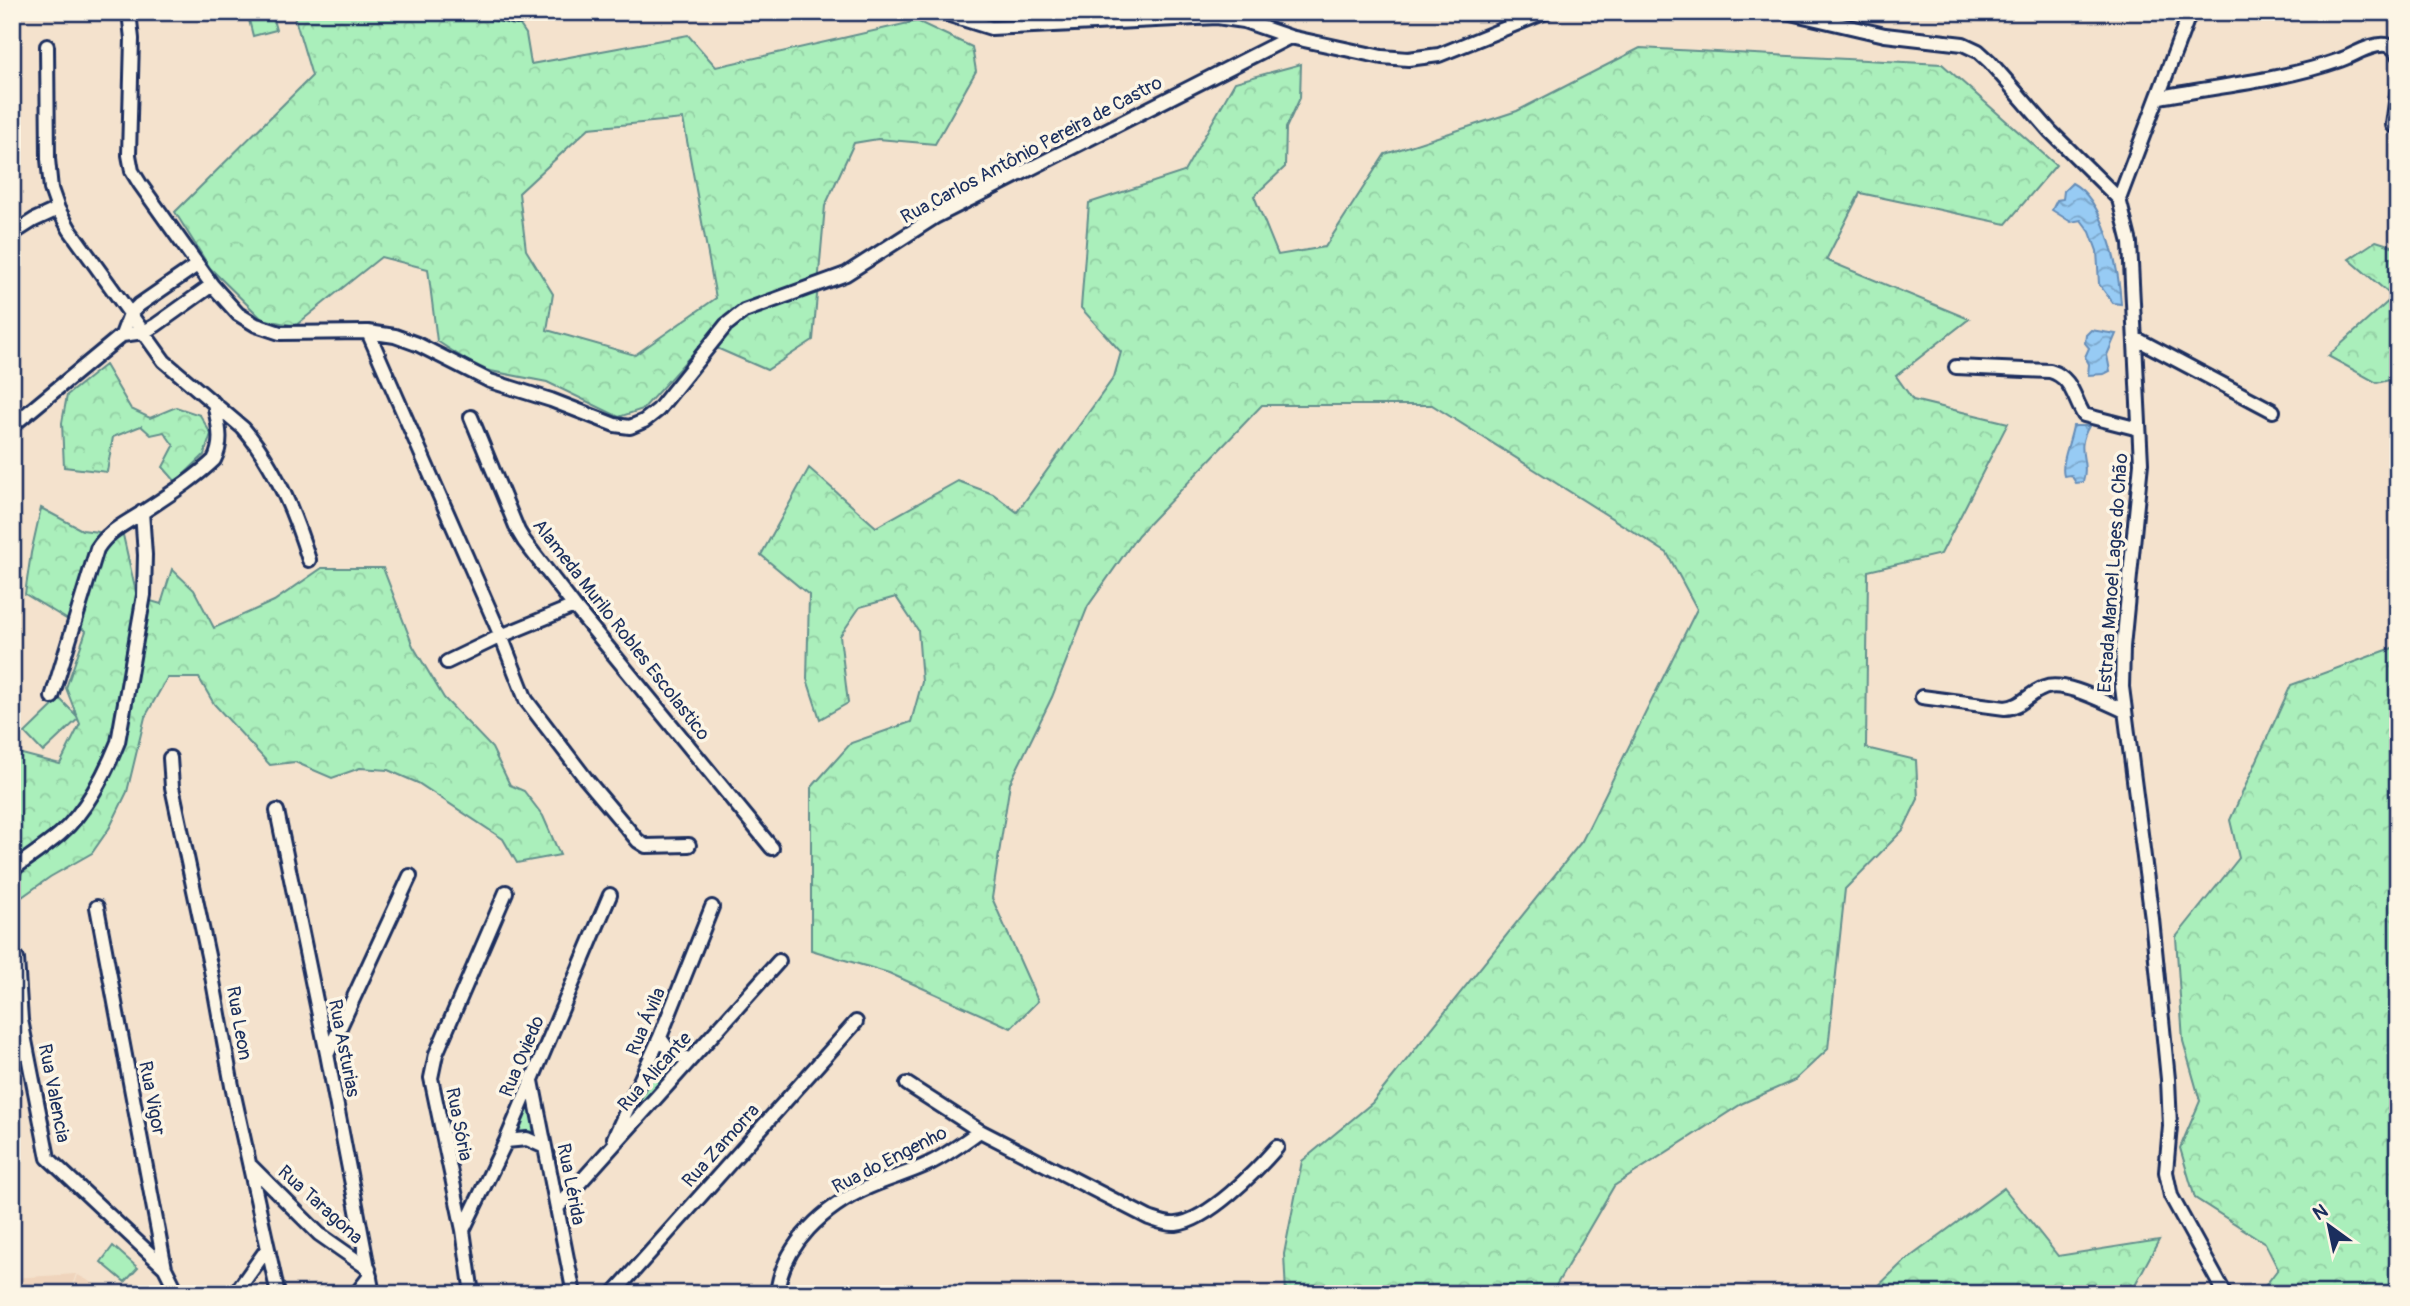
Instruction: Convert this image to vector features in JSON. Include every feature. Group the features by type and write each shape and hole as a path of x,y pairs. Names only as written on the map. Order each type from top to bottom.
{"street":[{"name":"Rua Carlos Antônio Pereira de Castro","path":"129,12 132,38 130,165 147,195 197,265 238,314 256,325 280,333 368,332 395,336 417,344 490,381 551,400 615,425 630,427 644,421 658,410 726,325 744,311 846,274 935,218 1290,37"},
{"path":"493,12 517,17 532,12"},
{"path":"940,12 991,28 1167,16 1217,18 1244,21 1290,37 1382,57 1408,59 1439,55 1546,12"},
{"path":"1786,12 1885,35 1962,44 1978,51 1990,61 2050,131 2119,199 2160,97 2190,12"},
{"path":"2160,97 2326,64 2377,46 2388,45 2398,55"},
{"path":"47,46 48,159 51,189 58,209 70,230 169,366 243,428 264,456 293,514 309,560"},
{"path":"2393,125 2398,87"},
{"name":"Estrada Manoel Lages do Chão","path":"2119,199 2130,243 2141,463 2123,647 2123,710 2152,919 2168,1079 2170,1126 2167,1183 2171,1196 2225,1294"},
{"path":"12,234 34,219 58,209"},
{"path":"12,426 122,335 130,314 152,294 197,265"},
{"path":"122,335 144,332 212,285"},
{"path":"368,332 533,711 638,841 646,846 689,845"},
{"path":"2135,338 2273,411"},
{"path":"1956,367 2050,371 2060,374 2067,380 2084,415 2139,429"},
{"path":"52,697 97,550 112,530 142,512 214,460 220,439 214,403"},
{"name":"Alameda Murilo Robles Escolastico","path":"471,417 518,531 574,606 772,848"},
{"path":"12,870 62,833 78,816 111,761 118,742 144,595 142,512"},
{"path":"447,662 574,606"},
{"path":"1922,697 2013,708 2045,687 2054,685 2083,693 2123,710"},
{"name":"Rua Leon","path":"170,758 172,787 278,1294"},
{"name":"Rua Asturias","path":"277,811 373,1294"},
{"path":"327,1054 410,876"},
{"name":"Rua Sória","path":"472,1294 463,1230 431,1078 436,1054 506,892"},
{"name":"Rua Oviedo","path":"463,1230 506,1141 610,895"},
{"name":"Rua Vigor","path":"97,907 165,1268 178,1294"},
{"name":"Rua Ávila","path":"610,1148 660,1037 712,907"},
{"name":"Rua Valencia","path":"18,959 21,1020 48,1158 165,1268"},
{"name":"Rua Alicante","path":"558,1207 779,961"},
{"name":"Rua Zamorra","path":"613,1294 856,1022"},
{"path":"660,1037 672,1052 681,1058 691,1059"},
{"name":"Rua Lérida","path":"532,1081 574,1294"},
{"path":"907,1084 980,1131 1149,1218 1166,1223 1188,1221 1222,1201 1277,1147"},
{"name":"Rua do Engenho","path":"777,1294 783,1265 796,1244 842,1202 867,1188 931,1163 980,1131"},
{"path":"506,1141 527,1139 545,1147"},
{"name":"Rua Taragona","path":"249,1164 319,1234 369,1273"},
{"path":"235,1294 267,1249"},
{"path":"356,1294 369,1273"}],"shaded area":[{"path":"76,1274 69,1294 12,1294 12,1278"},
{"path":"78,1275 111,1293 112,1294 71,1294"}],"green space":[{"path":"247,12 271,12 276,30 253,36"},
{"path":"293,12 511,12 526,34 531,64 688,35 716,67 917,21 972,47 976,71 935,144 878,139 854,143 825,206 813,340 767,370 703,342 643,409 619,417 547,382 480,369 437,341 428,269 381,257 295,326 262,319 210,268 175,212 312,76","holes":["683,119 716,298 635,355 547,330 553,294 526,250 519,193 589,128"]},
{"path":"1640,48 1942,64 2056,165 2006,224 1860,193 1826,260 1969,319 1896,376 1913,400 2008,423 1941,554 1868,571 1866,748 1916,760 1918,799 1903,830 1845,889 1828,1049 1795,1080 1743,1103 1614,1186 1551,1294 1286,1294 1284,1254 1302,1161 1372,1103 1582,841 1697,609 1667,553 1432,405 1262,405 1138,535 1088,606 1052,697 1010,783 992,898 1038,1001 1011,1028 889,973 811,950 811,788 851,743 911,722 922,682 918,630 896,597 860,607 840,636 848,703 820,719 807,679 809,595 761,555 809,468 876,527 958,481 993,494 1017,512 1114,377 1121,352 1081,308 1089,203 1184,172 1235,82 1301,64 1300,98 1286,128 1285,167 1254,196 1278,255 1325,247 1385,154 1517,111"},
{"path":"2376,241 2398,248 2398,378 2377,383 2328,356 2393,297 2349,259"},
{"path":"105,365 131,409 150,418 176,407 200,415 211,434 204,455 176,482 163,467 174,446 164,432 151,435 141,426 113,437 107,472 64,467 62,423 67,395"},
{"path":"41,508 82,530 123,535 137,597 161,604 172,569 194,590 214,628 274,601 322,568 383,568 413,646 444,698 492,748 510,785 524,791 543,816 560,855 517,863 503,839 418,783 388,770 360,768 332,778 295,762 270,765 214,704 199,678 167,678 145,717 127,792 110,827 92,853 50,877 12,904 12,722 18,753 60,764 80,724 66,688 86,631 25,594"},
{"path":"2398,646 2398,1294 2259,1294 2278,1269 2265,1243 2195,1198 2180,1148 2200,1101 2183,1041 2176,937 2239,858 2230,820 2291,685"},
{"path":"60,699 79,718 43,752 25,733"},
{"path":"658,1053 677,1065 629,1120"},
{"path":"528,1099 537,1137 517,1134"},
{"path":"2004,1188 2058,1256 2159,1240 2130,1294 1870,1294 1902,1263"},
{"path":"113,1246 138,1268 125,1282 101,1262"}],"water":[{"path":"2072,183 2093,204 2108,237 2121,304 2113,303 2099,284 2097,251 2090,232 2081,220 2071,222 2052,210 2057,200 2063,199 2064,191"},
{"path":"2091,330 2116,334 2107,355 2110,371 2104,374 2088,375 2089,364 2085,357 2089,348 2085,343 2086,335"},
{"path":"2073,426 2089,426 2082,449 2085,474 2083,482 2076,483 2071,475 2064,476 2063,471"}]}
